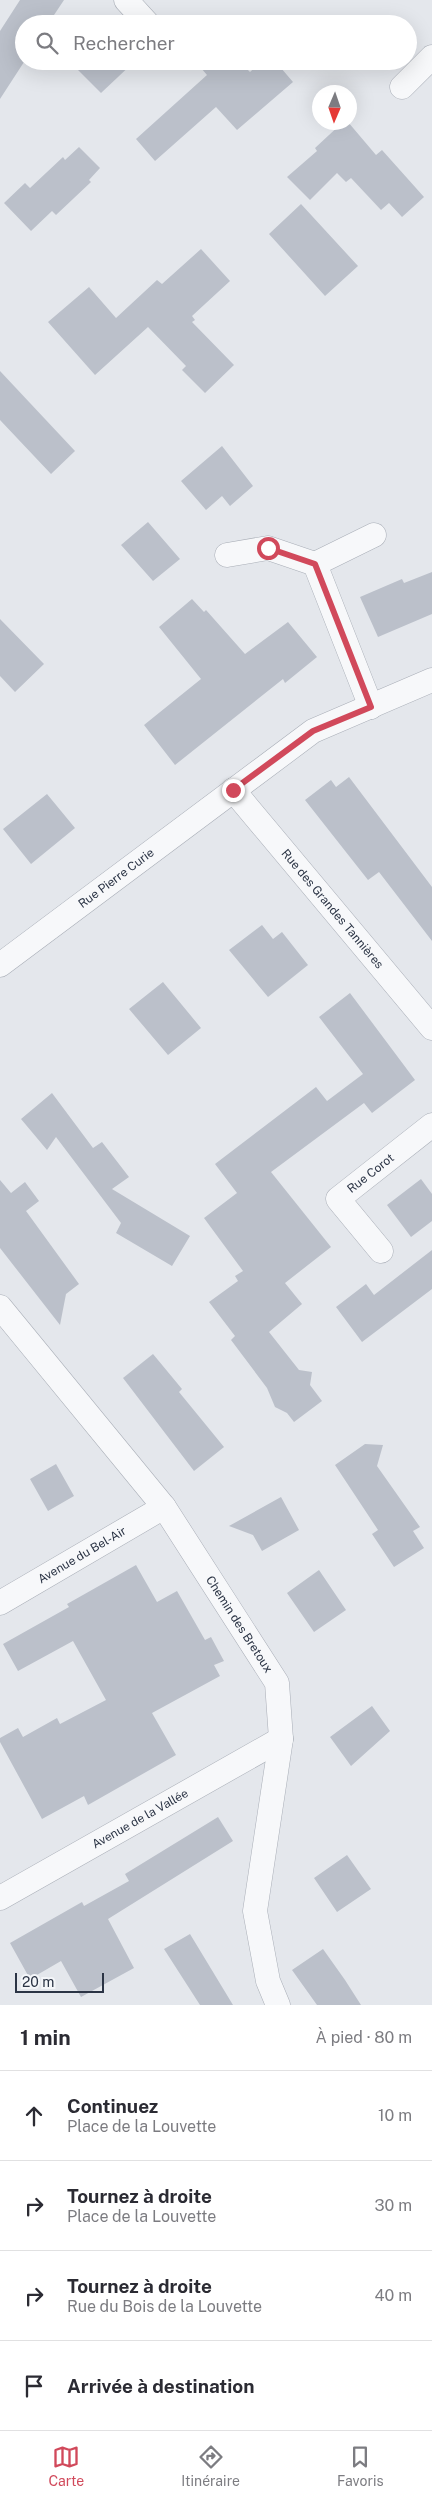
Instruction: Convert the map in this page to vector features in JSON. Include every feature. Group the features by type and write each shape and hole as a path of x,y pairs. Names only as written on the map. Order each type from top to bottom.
{"street":[{"path":"126,0 140,15"},
{"path":"402,87 432,57"},
{"path":"227,555 268,548 315,564 374,535"},
{"path":"315,564 371,707"},
{"name":"Rue Pierre Curie","path":"0,965 313,731 432,680"},
{"name":"Rue des Grandes Tannières","path":"233,790 432,1028"},
{"name":"Rue Corot","path":"381,1252 338,1199 432,1125"},
{"name":"Chemin des Bretoux","path":"0,1307 164,1507 277,1683 281,1739 255,1911 268,1981 278,2005"},
{"name":"Avenue du Bel-Air","path":"0,1603 164,1507"},
{"name":"Avenue de la Vallée","path":"0,1898 281,1739"}],"building":[{"path":"20,0 64,0 54,15 15,15 15,70 19,70 0,99 0,31"},
{"path":"78,70 125,70 101,93"},
{"path":"203,70 248,70 250,72 252,70 283,70 293,82 237,130 216,107 155,161 136,139 207,75"},
{"path":"334,130 355,130 376,155 382,150 424,197 402,217 389,203 381,210 351,178 346,182 337,173 310,200 287,177 317,151 315,148"},
{"path":"79,147 100,168 89,180 91,182 56,215 52,211 31,231 4,203 25,183 30,188 63,157 65,160"},
{"path":"301,204 358,266 325,296 269,234"},
{"path":"201,249 230,281 192,316 195,320 192,322 234,365 205,393 182,370 186,366 148,327 95,375 48,322 89,287 116,318 157,280 162,284"},
{"path":"0,371 75,451 51,474 0,420"},
{"path":"222,446 253,486 230,506 222,496 206,510 181,481"},
{"path":"148,522 180,559 153,581 121,545"},
{"path":"432,572 432,614 378,637 360,597 402,579 404,583"},
{"path":"192,599 204,612 206,610 245,654 288,622 317,657 285,683 283,679 175,765 144,725 201,679 159,627"},
{"path":"0,619 44,664 15,692 0,676"},
{"path":"349,777 432,887 432,941 379,872 368,880 305,800 331,780 336,787"},
{"path":"47,794 75,828 31,864 3,829"},
{"path":"262,925 273,939 282,932 308,965 268,997 229,950"},
{"path":"163,982 201,1028 168,1055 129,1009"},
{"path":"350,993 415,1080 372,1113 364,1103 271,1172 331,1247 285,1283 302,1304 269,1332 299,1370 312,1372 310,1385 322,1401 294,1422 287,1413 275,1407 267,1388 231,1340 235,1336 209,1302 238,1281 235,1276 243,1271 204,1218 237,1193 215,1164 316,1087 327,1101 363,1074 319,1017"},
{"path":"52,1093 93,1148 102,1142 129,1177 112,1189 190,1236 172,1266 116,1233 121,1223 56,1137 47,1150 21,1119"},
{"path":"421,1179 432,1194 432,1221 411,1237 387,1205"},
{"path":"0,1180 11,1193 25,1182 39,1201 26,1211 79,1284 66,1294 60,1325 0,1248"},
{"path":"432,1250 432,1289 362,1342 336,1307 366,1284 374,1295"},
{"path":"153,1354 182,1389 179,1392 224,1447 194,1471 123,1378"},
{"path":"365,1444 383,1445 377,1466 420,1527 413,1531 424,1548 394,1567 372,1534 378,1530 335,1465"},
{"path":"56,1464 74,1496 48,1511 30,1479"},
{"path":"281,1497 299,1530 262,1551 253,1535 229,1526"},
{"path":"136,1565 157,1602 177,1591 205,1640 211,1637 224,1661 214,1665 220,1676 152,1713 176,1755 88,1805 84,1796 42,1819 0,1742 0,1738 18,1728 23,1737 57,1718 60,1724 106,1700 73,1641 18,1671 3,1644 69,1607 67,1604"},
{"path":"319,1570 346,1610 314,1632 287,1593"},
{"path":"372,1706 390,1731 351,1766 330,1737"},
{"path":"218,1817 233,1841 108,1919 134,1968 81,1997 61,1961 30,1979 10,1943 82,1902 84,1906 129,1881 125,1874"},
{"path":"347,1855 371,1889 337,1912 314,1878"},
{"path":"190,1934 233,2005 200,2005 164,1949"},
{"path":"323,1949 361,2005 317,2005 292,1970"}],"route":[{"path":"233,790 313,731 371,707 315,564 268,548"}]}
